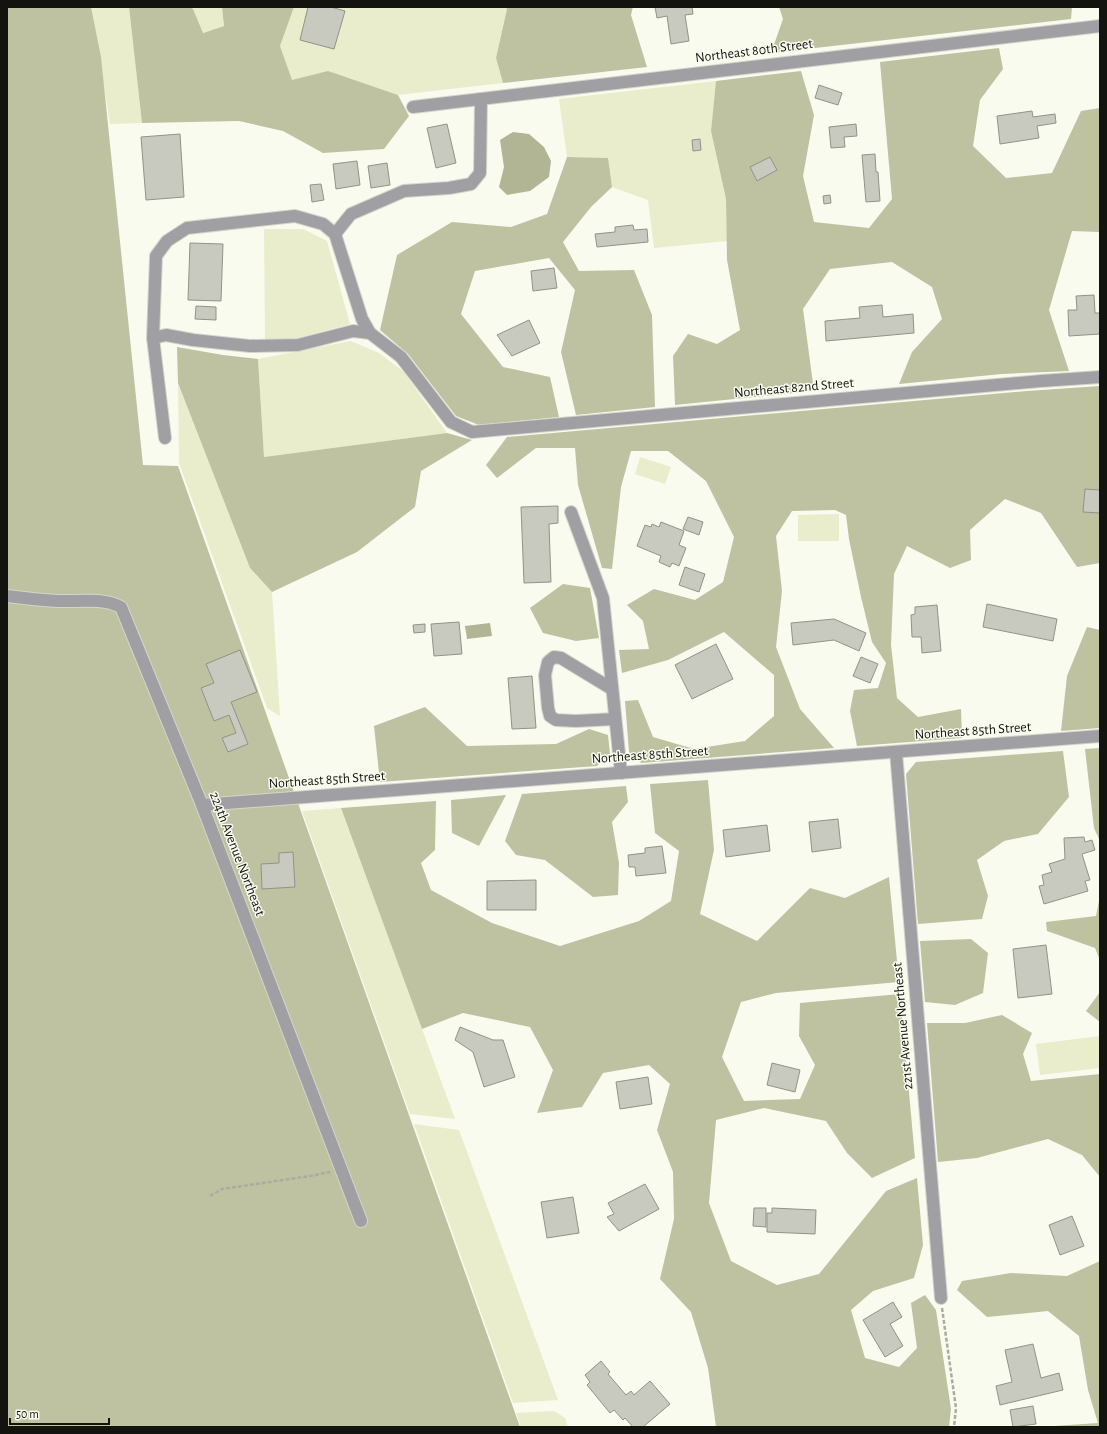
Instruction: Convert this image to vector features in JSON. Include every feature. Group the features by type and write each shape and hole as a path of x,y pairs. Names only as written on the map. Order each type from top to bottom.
{"street":[{"name":"Northeast 80th Street","path":"412,107 1100,26"},
{"path":"335,234 351,214 404,191 449,188 471,184 480,173 481,99"},
{"path":"164,438 153,338 156,256 166,240 187,228 295,216 323,224 335,234 362,319 370,333"},
{"path":"153,338 166,335 193,340 250,346 298,345 353,331 370,333"},
{"name":"Northeast 82nd Street","path":"370,333 401,357 451,422 472,432 1041,381 1100,378"},
{"path":"571,512 603,598 621,773"},
{"name":"224th Avenue Northeast","path":"7,596 56,601 100,601 112,603 121,608 202,805 361,1221"},
{"path":"612,689 561,658 554,657 548,662 545,674 550,716 556,720 576,721 615,719"},
{"name":"Northeast 85th Street","path":"202,805 1100,736"},
{"name":"221st Avenue Northeast","path":"896,752 940,1298"}],"path":[{"path":"210,1196 222,1189 310,1176 341,1169"},
{"path":"940,1298 956,1408 954,1427"}],"shaded area":[{"path":"7,7 91,7 101,57 143,465 178,466 520,1427 7,1427"},
{"path":"91,7 129,7 142,123 110,124"},
{"path":"129,7 190,7 193,9 203,33 224,26 222,7 294,7 280,46 292,80 328,71 398,95 409,116 384,149 323,153 283,131 239,121 142,123"},
{"path":"190,7 222,7 224,26 202,33 193,9"},
{"path":"294,7 505,7 507,9 496,58 503,83 398,95 328,72 292,81 280,46"},
{"path":"505,7 633,7 631,15 647,67 503,83 496,58 507,9"},
{"path":"779,7 1072,7 1071,19 771,53 783,19"},
{"path":"999,48 1003,69 980,100 973,146 1006,178 1052,173 1081,111 1100,108 1100,232 1072,231 1049,310 1069,371 1002,374 899,384 912,352 942,319 932,287 892,262 830,269 803,309 814,391 675,405 673,356 688,334 717,344 740,330 727,260 726,199 711,131 716,81 801,71 814,115 803,176 814,222 869,228 892,199 880,62"},
{"path":"716,81 711,131 726,199 727,241 654,248 648,200 612,187 607,158 567,157 559,99"},
{"path":"513,132 529,134 544,147 551,161 549,177 530,191 507,195 499,187 504,167 500,140"},
{"path":"567,157 608,158 612,187 591,207 563,242 579,271 634,270 652,315 655,407 576,415 561,352 575,290 549,258 475,271 461,314 503,367 550,377 559,417 479,425 456,416 408,354 380,330 397,255 452,222 511,227 547,214"},
{"path":"264,229 303,229 327,241 350,324 293,339 265,340"},
{"path":"351,341 379,353 404,372 447,433 264,457 258,359"},
{"path":"177,347 258,359 264,457 447,433 472,440 421,471 415,507 357,552 272,592 250,568 178,383"},
{"path":"178,383 250,568 272,592 280,716 267,708 179,463"},
{"path":"1100,386 1100,563 1077,567 1041,513 1005,499 970,530 971,560 950,568 907,546 894,574 891,645 897,698 918,717 961,709 962,738 857,746 850,711 854,690 878,688 886,663 872,642 849,539 846,515 835,510 792,511 776,536 782,591 776,647 800,709 834,748 641,763 629,752 625,701 638,700 653,737 694,749 745,741 774,716 774,675 724,632 668,660 622,673 619,650 649,649 643,621 627,605 654,589 695,600 723,582 734,537 706,481 668,451 631,451 621,487 612,569 602,568 578,485 575,448 536,448 497,478 486,465 507,437 1027,391"},
{"path":"640,457 671,467 665,484 635,474"},
{"path":"839,514 839,541 798,541 798,515"},
{"path":"563,584 590,588 599,638 576,641 543,633 530,608"},
{"path":"490,623 492,636 467,639 465,626"},
{"path":"1087,627 1100,630 1100,728 1061,731 1067,676"},
{"path":"425,707 467,746 556,744 589,729 608,735 610,754 597,766 380,782 374,726"},
{"path":"1100,748 1100,841 1094,828 1085,749"},
{"path":"1063,751 1069,797 1038,834 1004,841 977,860 988,896 982,919 918,924 906,774 916,762"},
{"path":"708,780 714,850 700,914 757,941 810,888 845,898 889,877 899,982 776,993 741,1002 722,1057 744,1101 800,1099 815,1065 799,1036 800,1003 900,994 915,1158 872,1178 847,1153 826,1121 764,1108 716,1120 709,1203 731,1261 777,1285 819,1274 886,1191 917,1178 923,1245 914,1278 873,1291 851,1310 865,1358 899,1367 917,1348 911,1303 925,1295 936,1310 951,1409 949,1427 716,1427 708,1368 691,1312 660,1279 674,1219 673,1172 657,1130 670,1084 649,1065 603,1073 582,1107 537,1113 553,1070 530,1027 463,1013 422,1029 341,808 436,801 435,850 421,863 431,890 492,923 560,946 639,921 671,901 679,851 655,833 650,784"},
{"path":"626,786 628,802 612,822 619,863 618,895 593,897 545,860 516,855 505,841 522,794"},
{"path":"506,795 479,846 452,833 451,800"},
{"path":"341,808 455,1119 410,1114 302,811"},
{"path":"1100,896 1100,960 1095,948 1047,931 1046,922 1096,916"},
{"path":"971,939 988,953 983,993 955,1005 925,1002 920,941"},
{"path":"1100,992 1100,1022 1086,1011"},
{"path":"1002,1015 1032,1033 1023,1054 1031,1081 1100,1074 1100,1177 1082,1155 1048,1139 977,1158 938,1162 927,1023 965,1023"},
{"path":"1100,1036 1100,1068 1040,1075 1036,1044"},
{"path":"414,1124 459,1130 558,1400 513,1403"},
{"path":"1100,1261 1100,1427 1039,1427 1098,1423 1088,1390 1079,1336 1048,1311 987,1317 957,1290 962,1281 1011,1273 1067,1276"},
{"path":"554,1411 565,1418 568,1427 521,1427 516,1413"}],"building":[{"path":"308,7 331,7 345,11 334,49 300,40"},
{"path":"655,7 692,7 693,14 685,15 689,41 671,44 667,16 657,18"},
{"path":"819,85 842,93 838,105 815,98"},
{"path":"1032,111 1033,117 1055,114 1056,123 1037,126 1039,138 1000,144 997,116"},
{"path":"447,124 456,163 436,168 427,128"},
{"path":"856,124 857,136 844,137 845,147 831,148 829,127"},
{"path":"180,134 184,197 146,200 141,137"},
{"path":"700,139 701,150 693,151 692,140"},
{"path":"875,154 880,201 866,202 862,155"},
{"path":"770,157 777,170 757,181 750,167"},
{"path":"357,161 360,185 336,189 333,164"},
{"path":"387,163 390,185 371,188 368,166"},
{"path":"321,184 324,200 312,202 310,185"},
{"path":"830,195 831,203 824,204 823,196"},
{"path":"633,225 634,230 647,229 648,242 597,247 595,234 615,232 615,227"},
{"path":"190,243 223,244 221,301 188,300"},
{"path":"554,268 557,288 533,291 531,271"},
{"path":"1094,295 1095,313 1100,313 1100,334 1069,336 1068,310 1077,310 1076,296"},
{"path":"882,305 883,317 913,314 914,333 826,341 825,321 860,318 859,307"},
{"path":"196,306 216,307 216,320 195,319"},
{"path":"529,320 540,343 512,356 497,335"},
{"path":"1085,489 1100,490 1100,513 1083,512"},
{"path":"558,506 558,523 549,524 551,582 524,583 521,507"},
{"path":"688,517 703,522 699,535 683,529"},
{"path":"661,522 684,531 679,545 686,548 679,566 672,563 670,567 659,562 661,556 637,546 645,525 651,527 652,524 659,527"},
{"path":"685,567 705,574 699,592 679,585"},
{"path":"987,604 1057,619 1053,641 983,627"},
{"path":"937,605 941,651 922,653 921,637 912,637 911,615 915,614 915,607"},
{"path":"834,619 866,633 859,651 834,640 793,645 791,623"},
{"path":"459,622 462,654 434,656 431,624"},
{"path":"425,624 425,632 414,633 413,625"},
{"path":"716,644 733,679 692,699 675,665"},
{"path":"240,650 257,692 231,702 248,744 228,752 222,738 236,733 229,715 214,721 201,688 214,683 206,664"},
{"path":"861,657 878,664 870,683 853,676"},
{"path":"532,676 536,728 512,729 508,678"},
{"path":"838,819 841,848 812,852 809,822"},
{"path":"767,825 770,851 726,857 723,830"},
{"path":"1084,837 1085,842 1092,840 1095,850 1082,854 1090,880 1085,881 1088,891 1044,904 1039,886 1044,885 1042,875 1052,872 1049,864 1065,859 1064,838"},
{"path":"662,846 666,873 636,876 635,867 629,867 628,855 645,853 645,848"},
{"path":"293,852 295,887 262,889 261,864 279,863 279,853"},
{"path":"536,880 536,910 487,910 487,881"},
{"path":"1046,945 1052,994 1018,998 1013,949"},
{"path":"460,1027 493,1040 503,1040 515,1077 484,1087 473,1052 455,1040"},
{"path":"772,1063 800,1070 795,1092 767,1085"},
{"path":"648,1077 652,1104 620,1109 616,1082"},
{"path":"645,1184 659,1209 619,1231 607,1217 614,1214 608,1203"},
{"path":"573,1197 579,1233 547,1238 541,1202"},
{"path":"754,1208 766,1208 766,1227 753,1226"},
{"path":"772,1208 816,1210 815,1234 767,1232 767,1213 772,1213"},
{"path":"1072,1216 1084,1246 1060,1255 1049,1225"},
{"path":"893,1302 902,1317 890,1324 903,1346 885,1357 863,1320"},
{"path":"1033,1344 1041,1378 1059,1373 1063,1390 1000,1405 996,1386 1012,1382 1005,1350"},
{"path":"601,1361 610,1372 608,1374 626,1395 631,1391 634,1395 650,1381 670,1404 643,1427 633,1427 625,1418 623,1420 614,1410 610,1413 587,1385 590,1382 585,1375"},
{"path":"1033,1406 1036,1424 1013,1427 1010,1410"}]}
